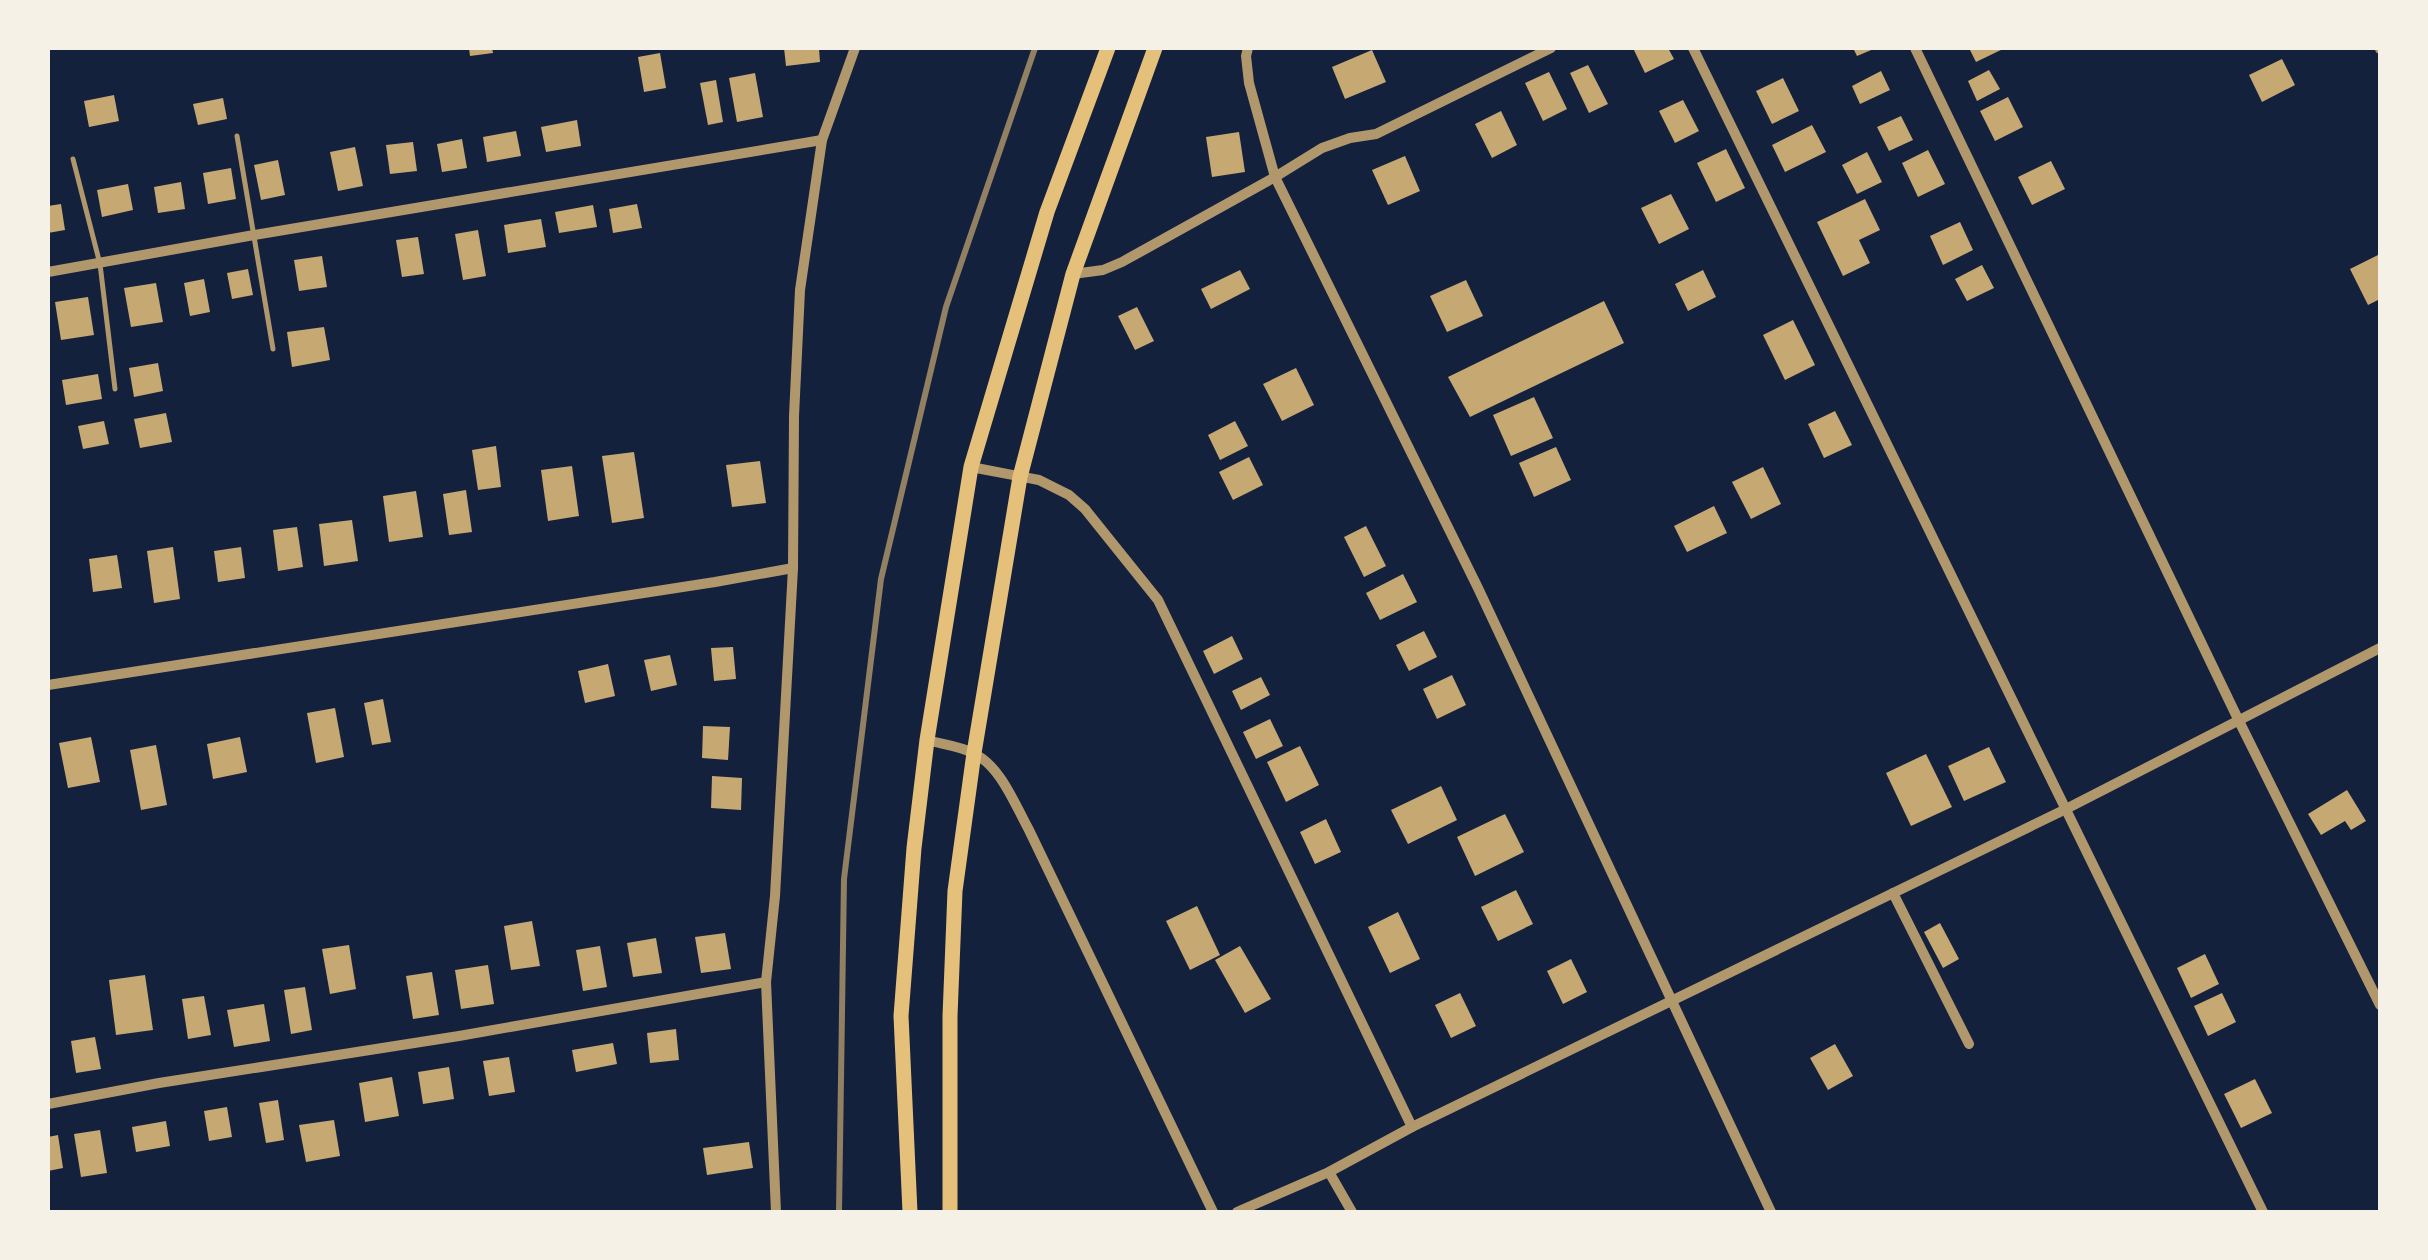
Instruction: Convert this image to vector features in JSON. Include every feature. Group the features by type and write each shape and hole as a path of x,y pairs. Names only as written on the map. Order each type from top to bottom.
{"main road":[{"path":"910,1212 901,1016 914,848 927,740 971,467 1047,212 1108,48"},
{"path":"950,1212 954,891 1020,476 1073,274 1155,48"}],"street":[{"path":"776,1212 766,982 775,896 793,568 800,290 822,140 854,48"},
{"path":"1248,48 1249,83 1275,177 1478,588 1771,1212"},
{"path":"1073,274 1103,270 1122,262 1322,148 1376,134 1551,48"},
{"path":"1692,48 2263,1212"},
{"path":"1915,48 2238,720 2380,1005"},
{"path":"48,272 822,140"},
{"path":"971,467 1056,487 1085,508 1158,600 1412,1127"},
{"path":"48,684 793,568"},
{"path":"1238,1212 1329,1172 1412,1127 2064,810 2380,648"},
{"path":"927,740 974,753 1002,780 1213,1212"},
{"path":"1893,894 1969,1044"},
{"path":"48,1104 766,982"},
{"path":"1329,1172 1352,1212"}],"lane":[{"path":"238,136 273,349"},
{"path":"73,159 100,264 115,389"}],"building":[{"path":"469,48 492,48 493,53 470,56"},
{"path":"784,48 819,48 820,62 786,66"},
{"path":"1633,48 1668,48 1674,59 1645,73"},
{"path":"1853,48 1876,48 1857,56"},
{"path":"1969,48 2005,48 1976,62"},
{"path":"1372,50 1386,82 1345,99 1332,67"},
{"path":"660,53 666,88 644,92 638,57"},
{"path":"2282,59 2295,85 2262,102 2249,75"},
{"path":"1588,65 1608,104 1589,113 1570,73"},
{"path":"1989,70 2000,89 1977,101 1968,81"},
{"path":"1881,71 1890,90 1860,104 1852,86"},
{"path":"1549,72 1567,109 1543,121 1525,83"},
{"path":"755,73 763,117 737,122 729,78"},
{"path":"1783,78 1799,111 1772,124 1756,91"},
{"path":"716,80 723,122 708,125 700,83"},
{"path":"114,95 119,121 89,127 84,101"},
{"path":"2008,97 2023,127 1995,141 1980,111"},
{"path":"223,98 227,119 198,125 193,104"},
{"path":"1683,100 1699,131 1675,143 1659,111"},
{"path":"1501,111 1517,145 1492,158 1475,124"},
{"path":"1901,116 1913,140 1889,151 1877,127"},
{"path":"577,120 581,146 546,152 541,127"},
{"path":"1812,125 1826,152 1785,172 1772,145"},
{"path":"516,131 521,156 487,162 483,137"},
{"path":"1239,132 1245,172 1212,177 1206,137"},
{"path":"462,139 467,168 442,172 437,144"},
{"path":"413,142 417,171 390,174 386,145"},
{"path":"355,147 363,186 338,191 330,152"},
{"path":"1726,149 1745,188 1716,202 1697,163"},
{"path":"1928,150 1945,184 1918,197 1902,163"},
{"path":"1867,152 1882,182 1857,194 1842,165"},
{"path":"1405,156 1420,191 1388,205 1372,170"},
{"path":"278,160 285,195 261,200 254,165"},
{"path":"2051,161 2065,189 2032,205 2018,177"},
{"path":"231,168 236,199 208,204 203,173"},
{"path":"181,182 185,209 158,213 154,187"},
{"path":"128,184 133,210 102,217 97,190"},
{"path":"1671,194 1689,229 1659,244 1641,208"},
{"path":"1865,199 1880,230 1859,240 1870,263 1843,276 1817,222"},
{"path":"61,204 65,230 48,233 48,206"},
{"path":"637,204 642,228 613,233 609,209"},
{"path":"593,205 597,227 559,233 555,212"},
{"path":"541,219 546,247 508,253 504,225"},
{"path":"1960,222 1973,250 1943,265 1930,236"},
{"path":"478,230 486,276 463,280 455,234"},
{"path":"418,237 424,274 402,277 396,240"},
{"path":"2380,254 2380,299 2368,305 2350,269"},
{"path":"322,256 327,287 299,291 294,260"},
{"path":"1982,265 1994,288 1967,301 1955,279"},
{"path":"248,269 253,295 232,299 227,273"},
{"path":"1240,270 1250,289 1211,309 1201,289"},
{"path":"1703,270 1716,297 1688,311 1675,284"},
{"path":"204,279 210,312 190,316 184,283"},
{"path":"1466,280 1483,316 1447,332 1430,296"},
{"path":"156,283 163,322 131,327 124,288"},
{"path":"88,297 94,335 61,340 55,302"},
{"path":"1604,301 1624,343 1470,417 1448,377"},
{"path":"1137,307 1154,341 1135,350 1118,316"},
{"path":"1793,320 1815,365 1785,380 1763,335"},
{"path":"324,327 330,360 292,367 287,332"},
{"path":"158,363 163,391 134,397 129,368"},
{"path":"1296,368 1314,405 1282,421 1263,384"},
{"path":"98,374 102,399 66,405 62,380"},
{"path":"1534,397 1553,438 1511,456 1493,415"},
{"path":"1835,411 1852,445 1824,458 1808,424"},
{"path":"166,413 172,442 140,448 134,419"},
{"path":"104,421 109,444 83,449 78,426"},
{"path":"1235,421 1248,446 1220,460 1208,435"},
{"path":"496,446 501,487 478,490 472,450"},
{"path":"1556,447 1571,480 1534,497 1519,463"},
{"path":"634,452 644,518 612,523 602,456"},
{"path":"1249,457 1263,485 1233,500 1219,472"},
{"path":"760,461 766,503 732,507 726,465"},
{"path":"572,466 579,516 548,521 541,470"},
{"path":"1763,467 1781,504 1751,519 1732,482"},
{"path":"466,490 472,532 449,535 443,494"},
{"path":"416,491 423,537 389,542 383,496"},
{"path":"1714,506 1727,533 1687,552 1674,526"},
{"path":"352,520 358,561 324,566 319,524"},
{"path":"1366,526 1386,566 1364,577 1344,537"},
{"path":"297,527 303,567 278,571 273,530"},
{"path":"173,547 180,599 154,603 147,551"},
{"path":"241,547 245,578 218,582 214,551"},
{"path":"117,555 122,588 93,592 89,559"},
{"path":"1403,574 1417,602 1380,620 1366,593"},
{"path":"1424,631 1437,657 1409,671 1396,645"},
{"path":"1232,636 1243,659 1214,674 1203,651"},
{"path":"733,647 736,679 714,681 711,648"},
{"path":"670,655 677,685 651,691 644,660"},
{"path":"608,664 615,696 585,703 578,671"},
{"path":"1452,675 1466,705 1437,719 1423,689"},
{"path":"1261,677 1270,695 1241,710 1232,691"},
{"path":"383,699 391,742 372,745 364,703"},
{"path":"335,708 344,757 316,763 307,713"},
{"path":"1270,719 1283,746 1256,759 1243,732"},
{"path":"703,726 730,727 728,760 702,758"},
{"path":"91,737 100,782 68,788 59,743"},
{"path":"240,737 247,772 213,779 207,744"},
{"path":"156,745 167,805 141,810 130,750"},
{"path":"1300,746 1319,785 1286,802 1267,762"},
{"path":"1989,747 2006,782 1964,801 1948,766"},
{"path":"1926,754 1952,807 1911,826 1886,773"},
{"path":"712,776 742,778 741,810 711,808"},
{"path":"1441,786 1457,820 1408,844 1391,810"},
{"path":"2347,790 2366,821 2351,830 2345,821 2321,835 2308,814"},
{"path":"1505,814 1524,852 1475,876 1457,837"},
{"path":"1326,819 1341,852 1315,864 1300,832"},
{"path":"1516,890 1533,924 1498,941 1481,907"},
{"path":"1197,906 1220,955 1190,970 1166,921"},
{"path":"1398,912 1420,959 1390,973 1368,927"},
{"path":"532,921 540,966 511,970 504,926"},
{"path":"1940,923 1959,959 1943,968 1924,932"},
{"path":"725,933 731,969 701,973 695,937"},
{"path":"656,938 662,973 633,977 627,943"},
{"path":"349,945 356,989 330,994 322,949"},
{"path":"600,946 607,987 583,991 576,950"},
{"path":"1240,946 1271,999 1245,1013 1215,960"},
{"path":"2205,954 2219,984 2191,998 2177,968"},
{"path":"1571,959 1587,992 1563,1004 1547,971"},
{"path":"488,965 494,1004 461,1009 455,970"},
{"path":"432,972 439,1015 413,1019 406,976"},
{"path":"145,975 153,1030 116,1035 109,980"},
{"path":"305,987 312,1030 291,1034 284,990"},
{"path":"1460,993 1476,1026 1451,1038 1435,1005"},
{"path":"2222,993 2236,1022 2208,1036 2194,1006"},
{"path":"204,996 211,1035 188,1039 182,999"},
{"path":"264,1004 270,1041 234,1047 227,1010"},
{"path":"676,1029 679,1060 650,1063 647,1033"},
{"path":"95,1037 101,1069 76,1073 71,1041"},
{"path":"613,1043 617,1064 576,1072 572,1050"},
{"path":"1835,1044 1853,1076 1828,1090 1810,1058"},
{"path":"509,1057 515,1092 489,1096 483,1061"},
{"path":"449,1067 454,1099 423,1104 418,1072"},
{"path":"392,1077 399,1116 365,1122 359,1083"},
{"path":"2255,1079 2272,1113 2241,1128 2224,1094"},
{"path":"278,1100 284,1140 266,1143 259,1103"},
{"path":"227,1107 232,1137 209,1141 204,1111"},
{"path":"334,1120 340,1156 306,1162 299,1125"},
{"path":"166,1121 170,1146 136,1152 132,1127"},
{"path":"100,1130 107,1173 81,1177 74,1134"},
{"path":"58,1135 63,1168 48,1171 48,1137"},
{"path":"749,1142 753,1168 707,1175 703,1148"}],"railway":[{"path":"839,1212 844,879 881,579 946,307 1035,48"}]}
